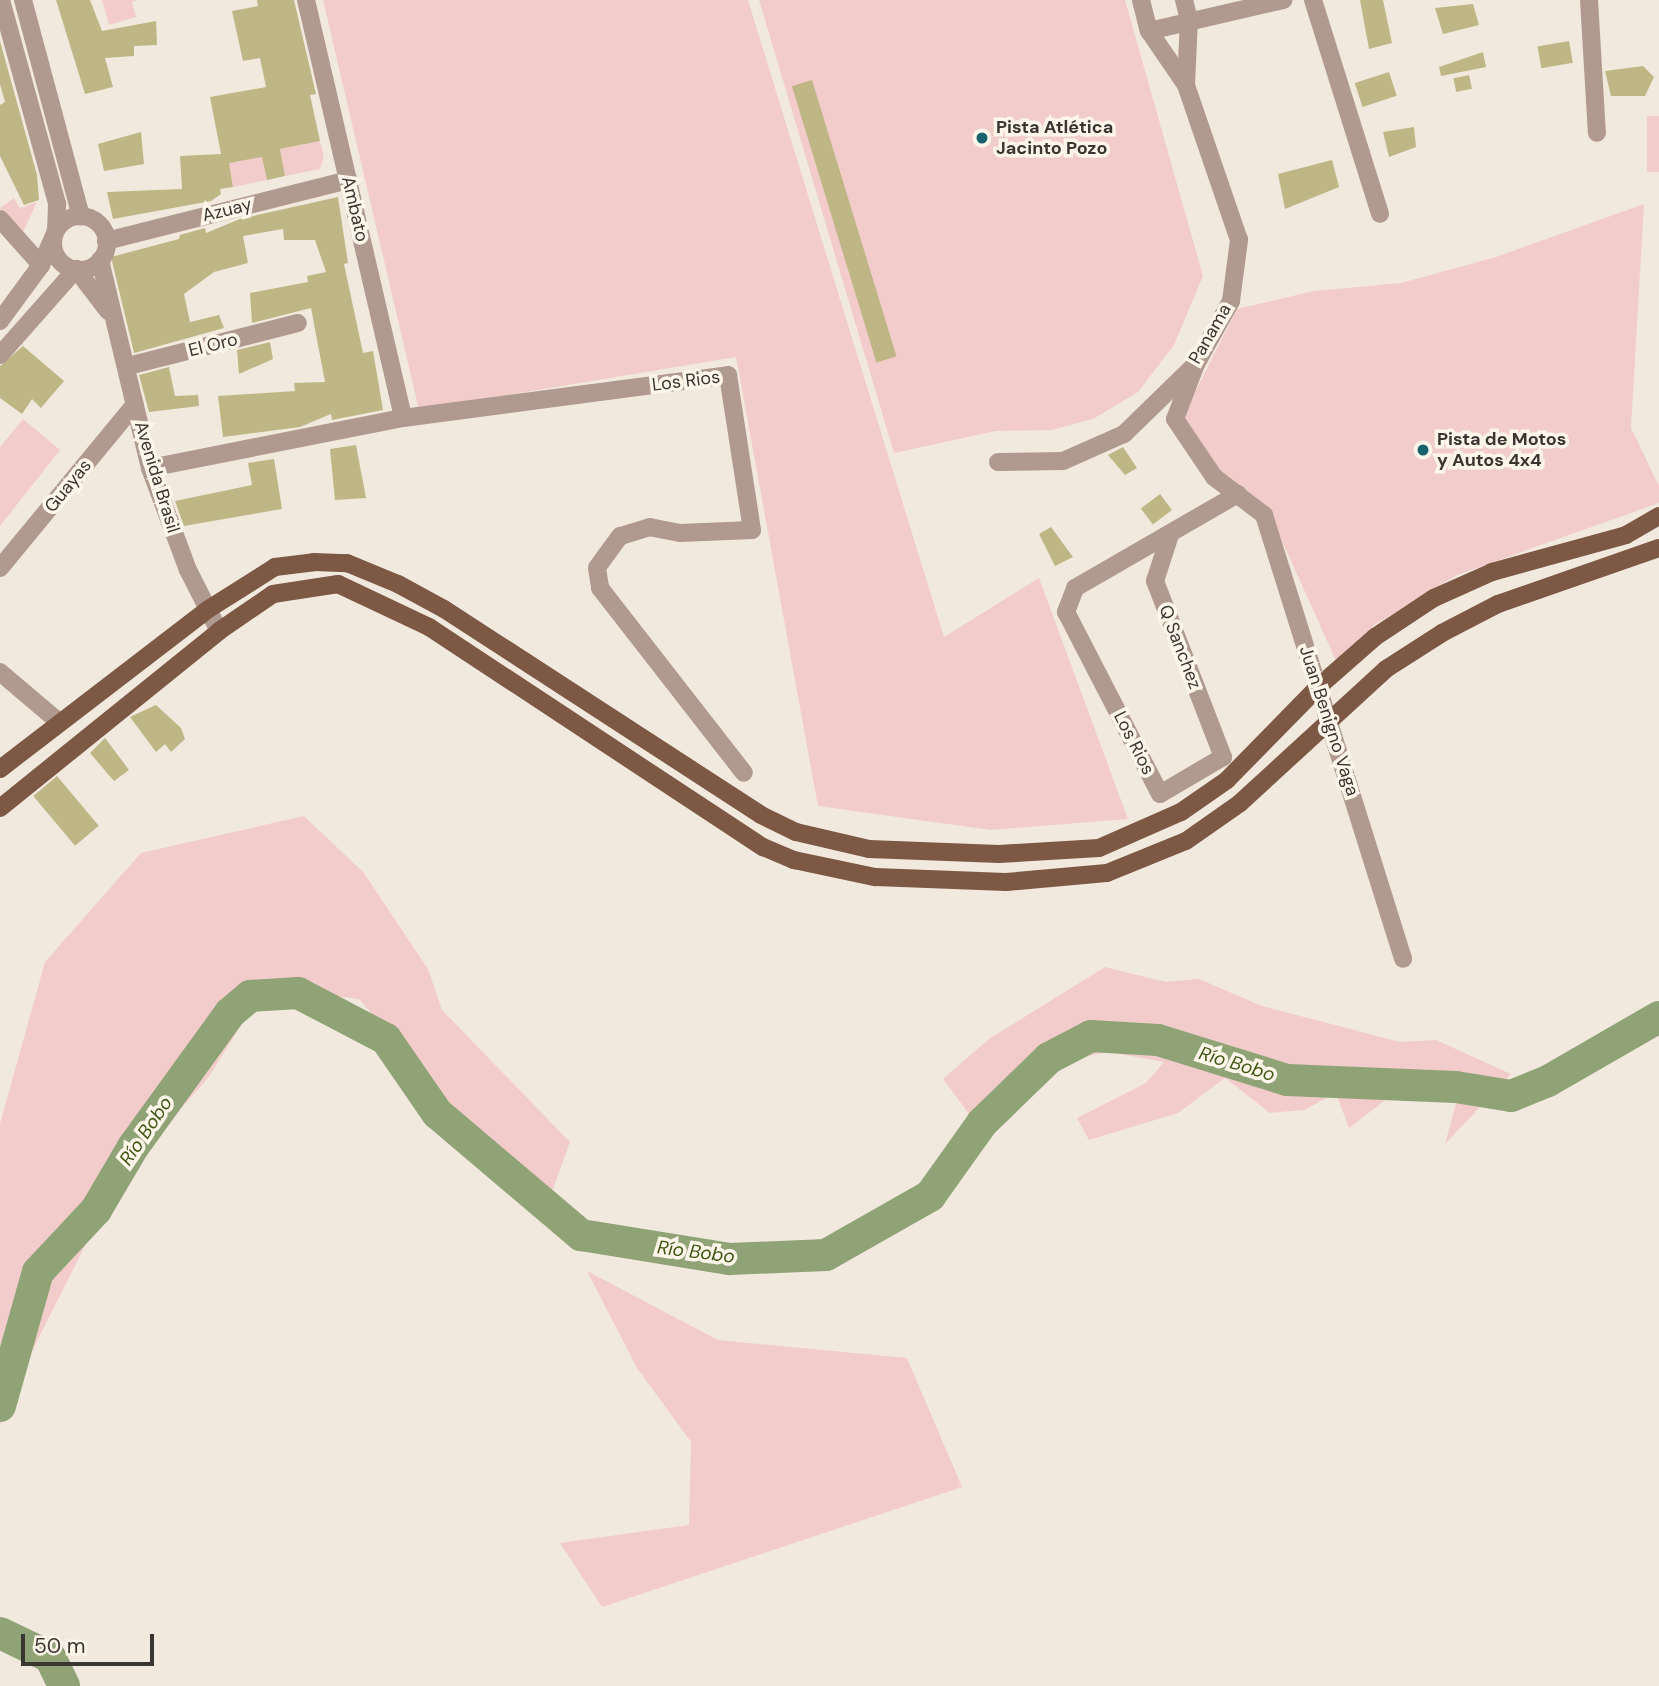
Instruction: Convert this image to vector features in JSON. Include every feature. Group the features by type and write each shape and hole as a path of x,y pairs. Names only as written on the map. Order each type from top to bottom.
{"main road":[{"path":"0,769 207,610 275,567 347,564 398,583 444,609 761,815 796,832 869,849 999,854 1099,848 1181,812 1227,780 1317,688 1375,637 1434,598 1492,572 1626,535 1659,516"},
{"path":"0,808 219,631 273,594 318,584 355,589 429,628 762,847 793,860 875,877 1006,882 1107,873 1140,863 1186,841 1240,803 1386,669 1442,633 1498,604 1659,548"}],"street":[{"path":"1,0 57,204 55,254 76,269"},
{"path":"23,0 81,216"},
{"name":"Ambato","path":"306,0 404,418"},
{"path":"1141,0 1149,31 1186,85"},
{"name":"Panama","path":"998,462 1063,461 1124,434 1196,364 1231,301 1239,240 1186,85 1189,19 1184,0"},
{"path":"1149,31 1189,19 1283,0"},
{"path":"1313,0 1380,214"},
{"path":"1589,0 1597,133"},
{"name":"Azuay","path":"106,241 348,180"},
{"path":"0,321 41,265 54,234 66,219 81,216 96,221 106,241 100,260 76,269 0,355"},
{"path":"0,219 41,265"},
{"name":"Avenida Brasil","path":"100,260 128,366 150,468 207,610 219,631"},
{"name":"Avenida Brasil","path":"76,269 113,317"},
{"name":"El Oro","path":"128,366 298,323"},
{"path":"1196,364 1175,419 1214,477 1238,494"},
{"name":"Los Rios","path":"150,468 404,418 728,374 752,530 680,533 650,527 620,536 597,568 600,588 744,773"},
{"name":"Guayas","path":"0,568 135,404"},
{"name":"Los Rios","path":"1160,794 1066,612 1075,588 1238,494"},
{"name":"Juan Benigno Vaga","path":"1238,494 1264,515 1403,959"},
{"name":"Q Sanchez","path":"1160,794 1223,757 1155,581 1170,535"},
{"path":"0,671 59,722"}],"shaded area":[{"path":"102,0 138,0 132,2 136,17 109,25"},
{"path":"323,0 748,0 944,637 1039,578 1128,819 991,830 818,806 736,357 419,410"},
{"name":"Pista Atlética Jacinto Pozo","path":"759,0 1125,0 1203,276 1174,345 1138,392 1093,419 1051,430 996,431 894,453"},
{"path":"1647,116 1659,116 1659,172 1647,172"},
{"path":"320,141 324,157 320,169 285,176 280,149"},
{"path":"260,147 267,180 233,187 229,163 238,161 236,151"},
{"path":"14,198 20,208 37,202 22,234 0,208"},
{"name":"Pista de Motos y Autos 4x4","path":"1644,204 1631,428 1659,486 1659,503 1457,575 1374,625 1338,665 1268,510 1219,471 1183,416 1237,309 1314,291 1401,283 1496,257"},
{"path":"23,419 60,450 0,526 0,447"},
{"path":"304,816 364,873 428,969 442,1010 570,1142 545,1211 359,999 265,987 208,1078 118,1180 10,1395 0,1426 0,1124 45,962 141,853"},
{"path":"1105,967 1166,982 1199,979 1262,1006 1400,1042 1436,1040 1511,1074 1445,1144 1458,1096 1426,1069 1349,1128 1336,1093 1304,1110 1270,1113 1225,1078 1178,1113 1089,1140 1077,1118 1146,1083 1164,1062 1109,1052 1067,1060 987,1138 943,1079 989,1039"},
{"path":"587,1271 718,1340 907,1358 962,1487 602,1607 560,1543 689,1525 691,1442 637,1368"}],"building":[{"path":"56,0 90,0 102,31 156,21 157,45 134,46 134,56 105,58 113,87 85,94"},
{"path":"257,0 294,0 316,94 310,95 320,141 280,149 285,176 267,180 262,157 229,163 233,187 220,189 221,194 211,201 113,219 107,192 182,189 180,156 221,154 210,97 266,87 260,58 243,61 232,11 258,6"},
{"path":"1360,0 1383,0 1392,43 1369,49"},
{"path":"1473,4 1479,25 1443,34 1435,8"},
{"path":"0,41 37,175 39,200 24,205 0,156 0,105 5,102 0,84"},
{"path":"1569,41 1573,63 1541,68 1537,47"},
{"path":"1483,52 1486,67 1441,76 1439,67"},
{"path":"1643,66 1654,77 1645,96 1611,96 1605,71"},
{"path":"1389,72 1397,96 1362,107 1355,83"},
{"path":"1469,75 1472,89 1456,92 1453,78"},
{"path":"812,80 896,356 876,363 792,86"},
{"path":"1414,127 1416,147 1389,157 1383,132"},
{"path":"141,132 144,164 104,171 98,144"},
{"path":"1332,160 1339,187 1285,209 1278,174"},
{"path":"338,197 348,263 344,264 363,353 373,351 383,410 332,420 331,414 300,427 223,437 218,396 295,391 294,383 325,382 311,308 252,323 250,293 308,282 307,276 326,272 315,240 284,240 283,229 243,236 248,263 214,272 184,294 190,322 219,315 224,328 134,353 111,257 179,239 180,235 205,228 206,233 240,219"},
{"path":"270,342 273,359 239,374 237,350"},
{"path":"23,346 64,381 41,408 32,399 22,414 0,398 0,366"},
{"path":"169,367 175,396 198,395 199,406 149,412 139,375"},
{"path":"356,445 366,498 335,500 330,449"},
{"path":"1123,447 1137,468 1125,475 1108,455"},
{"path":"274,459 282,509 184,526 175,501 252,485 248,463"},
{"path":"1160,494 1172,510 1153,524 1141,508"},
{"path":"1051,527 1073,557 1055,566 1039,534"},
{"path":"156,705 181,728 185,739 171,752 165,744 156,752 130,717"},
{"path":"105,738 129,770 114,781 90,753"},
{"path":"57,776 99,826 75,846 33,796"}],"waterway":[{"name":"Río Bobo","path":"0,1406 38,1272 96,1210 133,1147 230,1013 250,996 298,993 386,1039 437,1113 581,1235 730,1259 826,1255 930,1196 982,1123 1049,1058 1091,1036 1158,1040 1287,1080 1456,1087 1511,1096 1548,1081 1659,1017"},
{"name":"Río Bobo","path":"0,1633 50,1657 64,1686"}],"place":[{"name":"Pista Atlética Jacinto Pozo","path":"982,138"},
{"name":"Pista de Motos y Autos 4x4","path":"1423,450"}]}
